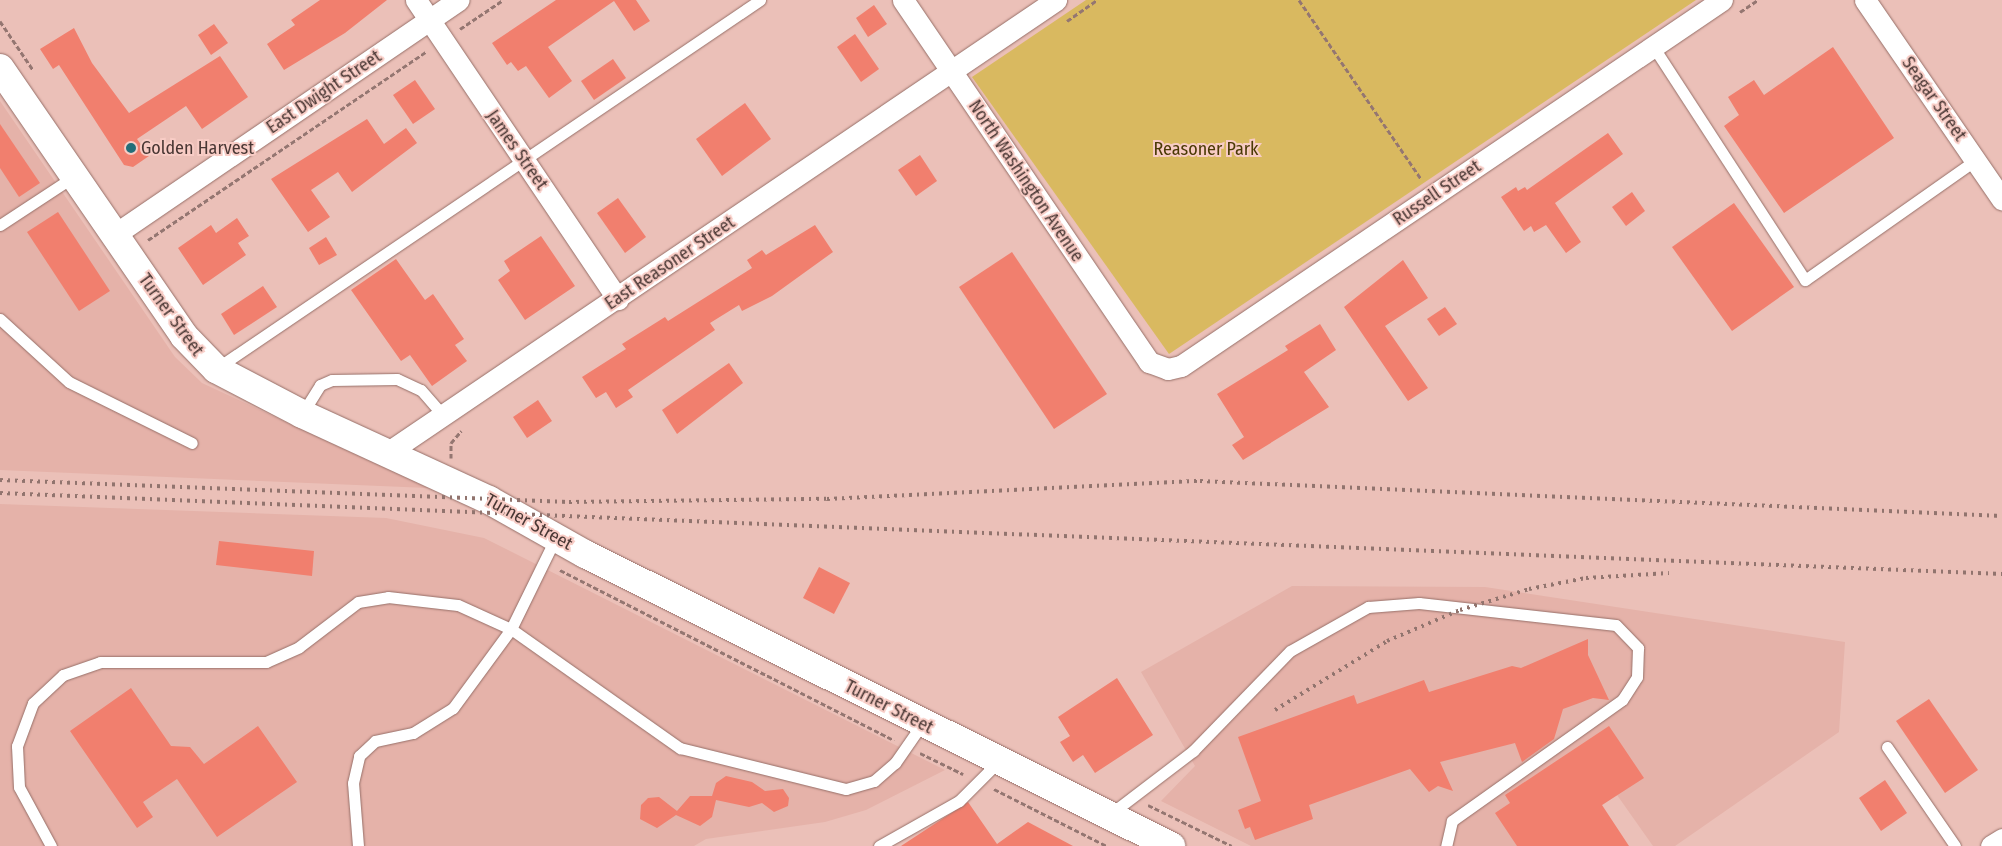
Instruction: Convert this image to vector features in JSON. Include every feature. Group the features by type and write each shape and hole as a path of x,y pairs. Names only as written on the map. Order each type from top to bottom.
{"street":[{"name":"James Street","path":"416,0 442,42 524,158 618,299"},
{"name":"East Dwight Street","path":"125,228 460,0"},
{"name":"North Washington Avenue","path":"903,0 1149,362"},
{"name":"East Reasoner Street","path":"387,453 618,299 1056,0"},
{"name":"Russell Street","path":"1149,362 1168,369 1181,366 1722,0"},
{"name":"Seagar Street","path":"1865,0 2002,199"},
{"name":"Turner Street","path":"0,68 74,177 125,228 184,336 216,369 302,414 435,473 922,724 1171,846"},
{"path":"1991,846 2002,839"}],"lane":[{"path":"216,369 524,158 760,0"},
{"path":"1653,46 1806,280 1976,160"},
{"path":"0,225 74,177"},
{"path":"0,319 69,382 192,443"},
{"path":"302,414 320,385 332,380 397,380 421,390 443,415"},
{"path":"358,846 353,783 359,756 375,741 413,733 453,708 511,630 556,537"},
{"path":"51,846 19,787 17,746 33,703 63,675 100,662 266,662 299,647 358,602 388,597 458,605 511,630 680,748 846,789 874,781 895,763 922,724"},
{"path":"1109,814 1193,751 1290,652 1368,607 1419,604 1616,625 1638,648 1637,677 1622,700 1452,821 1446,846"},
{"path":"1886,747 1955,846"},
{"path":"879,846 959,801 998,762"}],"path":[{"path":"148,240 503,0"},
{"path":"1058,26 1097,0"},
{"path":"1299,0 1433,196"},
{"path":"0,21 39,78"},
{"path":"125,228 148,240 154,248"},
{"path":"435,473 453,457 451,443 466,427"}],"shaded area":[{"path":"0,101 175,357 202,383 428,488 0,470"},
{"path":"0,504 386,518 484,538 945,770 866,810 825,822 706,839 694,846 0,846"},
{"path":"1292,586 1485,587 1845,642 1839,732 1675,846 1653,846 1617,795 1543,846 1251,846 1161,801 1195,766 1141,672"}],"green space":[{"name":"Reasoner Park","path":"1086,0 1696,0 1169,354 972,77"}],"building":[{"path":"320,0 387,0 345,33 284,70 267,44 295,25 291,20"},
{"path":"556,0 636,0 650,21 634,31 614,1 548,47 572,81 549,98 526,66 518,71 511,62 507,65 492,43"},
{"path":"874,5 887,24 868,37 856,18"},
{"path":"214,24 228,43 211,55 198,35"},
{"path":"74,28 92,63 129,113 220,56 248,97 202,129 186,106 137,139 149,156 133,167 124,165 59,65 53,69 40,49"},
{"path":"855,34 879,69 861,82 837,47"},
{"path":"1833,47 1894,138 1784,213 1724,126 1739,115 1728,97 1754,80 1764,95"},
{"path":"613,59 626,78 594,100 581,81"},
{"path":"415,80 435,109 413,124 393,95"},
{"path":"745,103 771,139 722,176 696,139"},
{"path":"367,119 384,144 406,128 417,143 352,192 338,172 311,190 330,217 308,232 271,179"},
{"path":"0,124 40,183 19,197 0,168"},
{"path":"1608,133 1623,154 1555,203 1581,242 1566,253 1546,225 1534,232 1531,226 1524,231 1501,197 1516,187 1518,191 1525,187 1527,190"},
{"path":"920,155 937,181 916,196 898,170"},
{"path":"1632,192 1645,211 1626,226 1612,207"},
{"path":"618,198 646,237 625,253 597,213"},
{"path":"1734,203 1794,287 1732,331 1672,247"},
{"path":"58,212 110,291 79,311 27,232"},
{"path":"237,218 249,236 238,243 246,255 203,285 178,248 211,225 216,233"},
{"path":"815,225 833,252 772,296 742,311 739,305 710,323 715,330 628,390 633,397 616,408 606,392 596,398 582,377 626,349 622,344 665,317 668,321 752,268 747,260 762,250 766,255"},
{"path":"541,236 575,286 525,320 498,280 510,271 504,261"},
{"path":"326,237 337,255 319,265 309,248"},
{"path":"1012,252 1107,394 1054,429 959,287"},
{"path":"396,259 425,300 433,294 464,339 455,345 467,361 432,386 410,355 401,361 351,290"},
{"path":"1403,260 1428,298 1385,326 1428,388 1408,401 1344,307"},
{"path":"263,286 277,307 234,335 221,314"},
{"path":"1445,307 1457,324 1439,336 1427,319"},
{"path":"1320,324 1336,350 1304,372 1329,407 1243,460 1232,445 1244,437 1217,394 1288,350 1285,346"},
{"path":"729,363 743,383 677,434 662,410"},
{"path":"538,400 552,421 527,438 513,417"},
{"path":"219,541 314,551 312,576 216,565"},
{"path":"819,567 850,583 834,614 803,598"},
{"path":"1588,639 1588,655 1609,700 1593,698 1563,709 1554,739 1522,762 1515,743 1440,762 1453,791 1438,786 1429,792 1410,769 1309,805 1313,819 1255,840 1250,827 1245,829 1238,810 1261,801 1238,737 1354,695 1357,704 1424,680 1429,692 1512,666 1521,668"},
{"path":"1117,678 1153,735 1095,773 1083,755 1073,762 1060,742 1070,736 1058,717"},
{"path":"131,688 171,746 190,747 204,764 258,726 297,782 217,837 177,779 143,802 153,817 137,828 70,731"},
{"path":"1929,699 1978,770 1945,793 1896,721"},
{"path":"1609,726 1644,778 1602,805 1629,846 1517,846 1495,813 1510,803 1505,795"},
{"path":"726,776 752,782 765,791 783,789 789,798 788,806 774,812 762,803 749,807 716,800 712,817 700,826 676,815 657,828 640,819 641,805 648,798 659,797 677,811 690,796 712,796 716,783"},
{"path":"1885,780 1907,813 1881,831 1859,798"},
{"path":"968,802 997,844 1028,822 1073,846 901,846"}],"railway":[{"path":"0,480 569,502 827,499 1200,481 2002,516"},
{"path":"0,493 2002,574"},
{"path":"1275,710 1387,641 1460,610 1529,589 1586,578 1669,573"}],"place":[{"name":"Golden Harvest","path":"131,148"}]}
